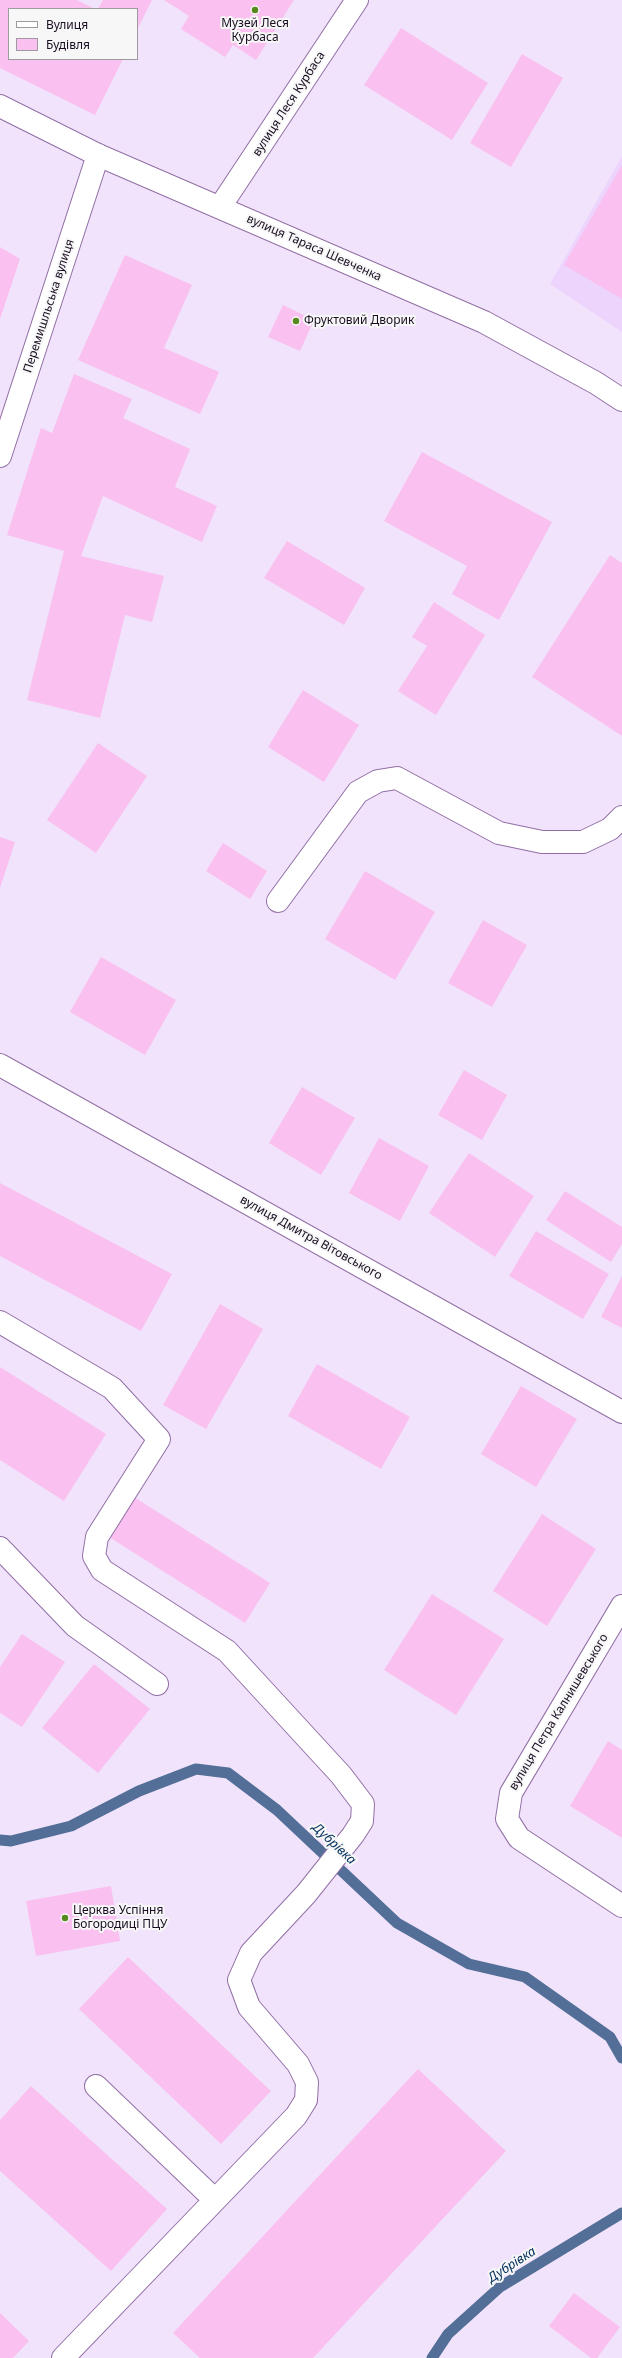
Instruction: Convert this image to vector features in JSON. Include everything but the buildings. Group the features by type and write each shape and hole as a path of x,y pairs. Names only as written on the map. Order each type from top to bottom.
{"street":[{"name":"вулиця Леся Курбаса","path":"220,207 357,0"},
{"name":"вулиця Тараса Шевченка","path":"0,106 98,155 484,322 596,383 622,400"},
{"name":"Перемишльська вулиця","path":"0,456 98,155"},
{"path":"278,901 358,792 378,781 397,778 499,833 542,842 583,842 610,829 622,817"},
{"name":"вулиця Дмитра Вітовського","path":"0,1065 622,1412"},
{"path":"0,1322 112,1388 159,1439 97,1537 94,1556 102,1570 227,1651 341,1774 363,1804 362,1821 353,1835 306,1894 251,1953 239,1980 249,2007 298,2064 307,2082 306,2100 296,2116 63,2358"},
{"path":"0,1548 75,1626 157,1684"},
{"name":"вулиця Петра Калнишевського","path":"622,1606 511,1793 507,1819 519,1838 622,1906"},
{"path":"96,2086 215,2200"}],"shaded area":[{"path":"622,156 622,332 550,284"}],"waterway":[{"name":"Дубрівка","path":"0,1840 11,1841 71,1826 139,1791 196,1769 228,1773 277,1810 397,1923 469,1964 525,1977 610,2037 622,2058"},
{"name":"Дубрівка","path":"432,2358 448,2334 500,2287 622,2213"}],"place":[{"name":"Музей Леся Курбаса","path":"255,10"},
{"name":"Фруктовий Дворик","path":"296,321"},
{"name":"Церква Успіння Богородиці ПЦУ","path":"65,1918"}]}
